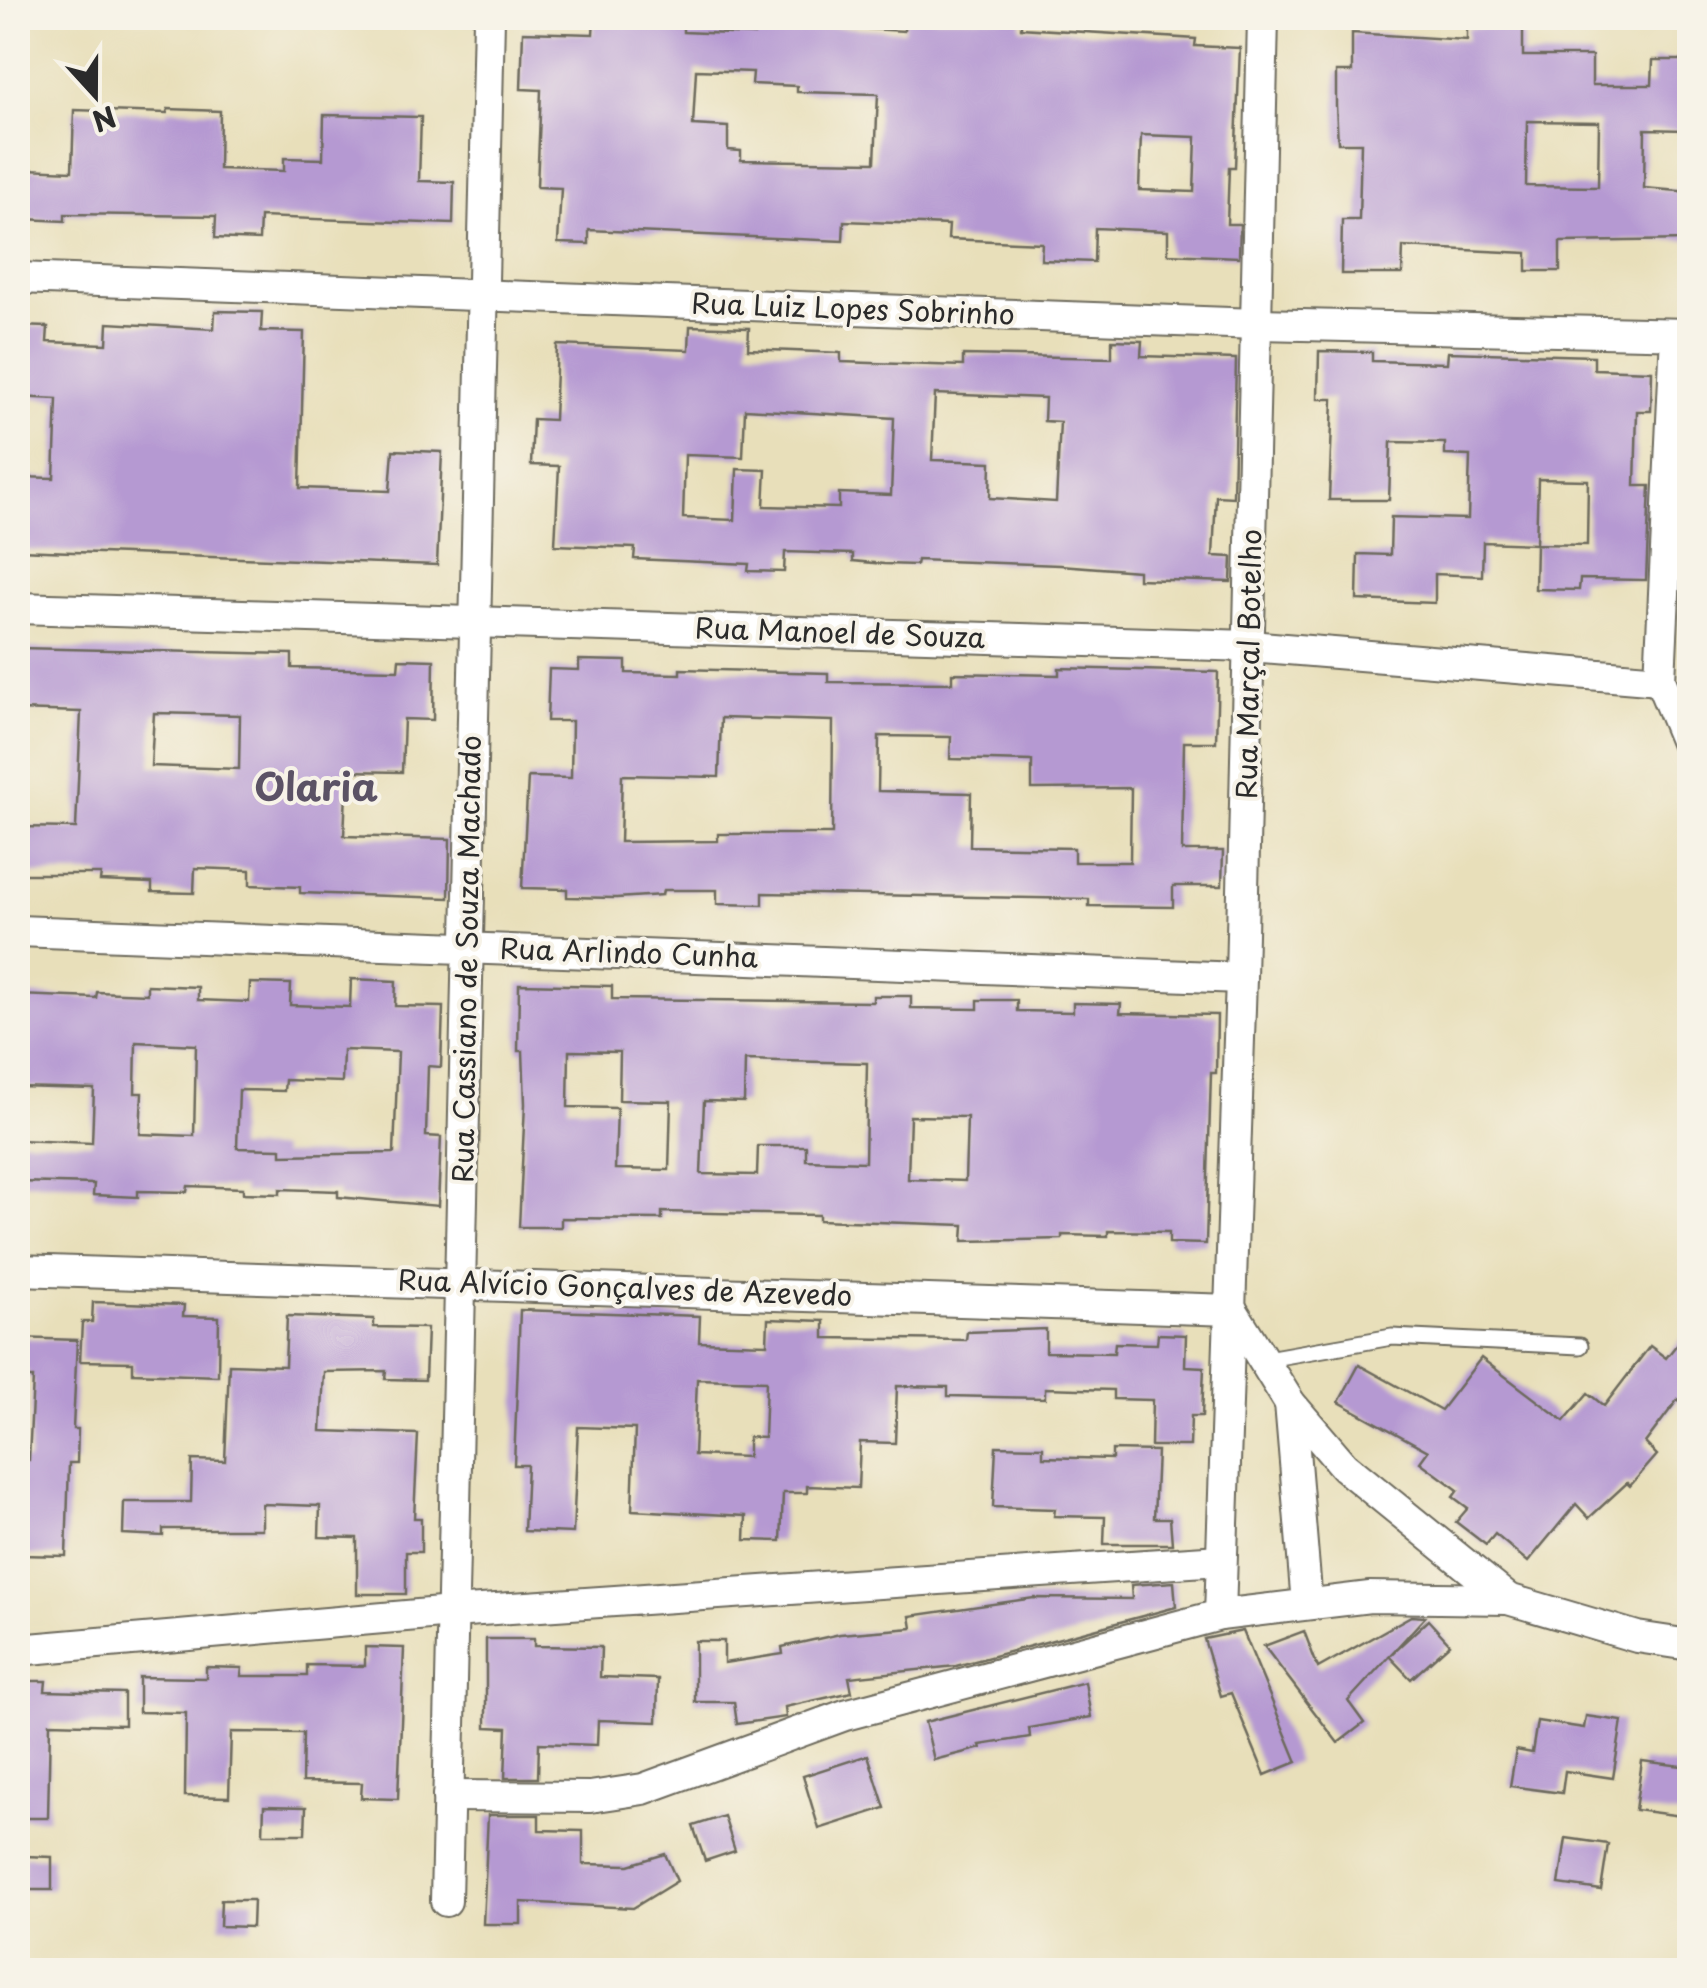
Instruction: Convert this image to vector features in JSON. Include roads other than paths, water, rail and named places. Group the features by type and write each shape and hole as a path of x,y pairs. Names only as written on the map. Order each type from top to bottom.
{"street":[{"name":"Rua Cassiano de Souza Machado","path":"446,1900 489,18"},
{"name":"Rua Marçal Botelho","path":"1220,1615 1232,1310 1264,18"},
{"name":"Rua Luiz Lopes Sobrinho","path":"18,278 1258,324 1683,334"},
{"path":"1683,334 1660,680 1690,752"},
{"name":"Rua Manoel de Souza","path":"18,608 1250,646 1660,680"},
{"name":"Rua Arlindo Cunha","path":"18,931 1241,978"},
{"name":"Rua Alvício Gonçalves de Azevedo","path":"18,1270 1232,1310"},
{"path":"1232,1310 1290,1403 1344,1466 1508,1599"},
{"path":"1290,1403 1307,1604"},
{"path":"18,1650 452,1612 1220,1560"},
{"path":"448,1796 590,1797 643,1789 879,1705 1220,1615 1307,1604 1370,1598 1508,1599 1637,1637 1690,1645"}],"lane":[{"path":"1261,1360 1392,1336 1580,1346"}],"district":[{"name":"Olaria","path":"316,788"}]}
